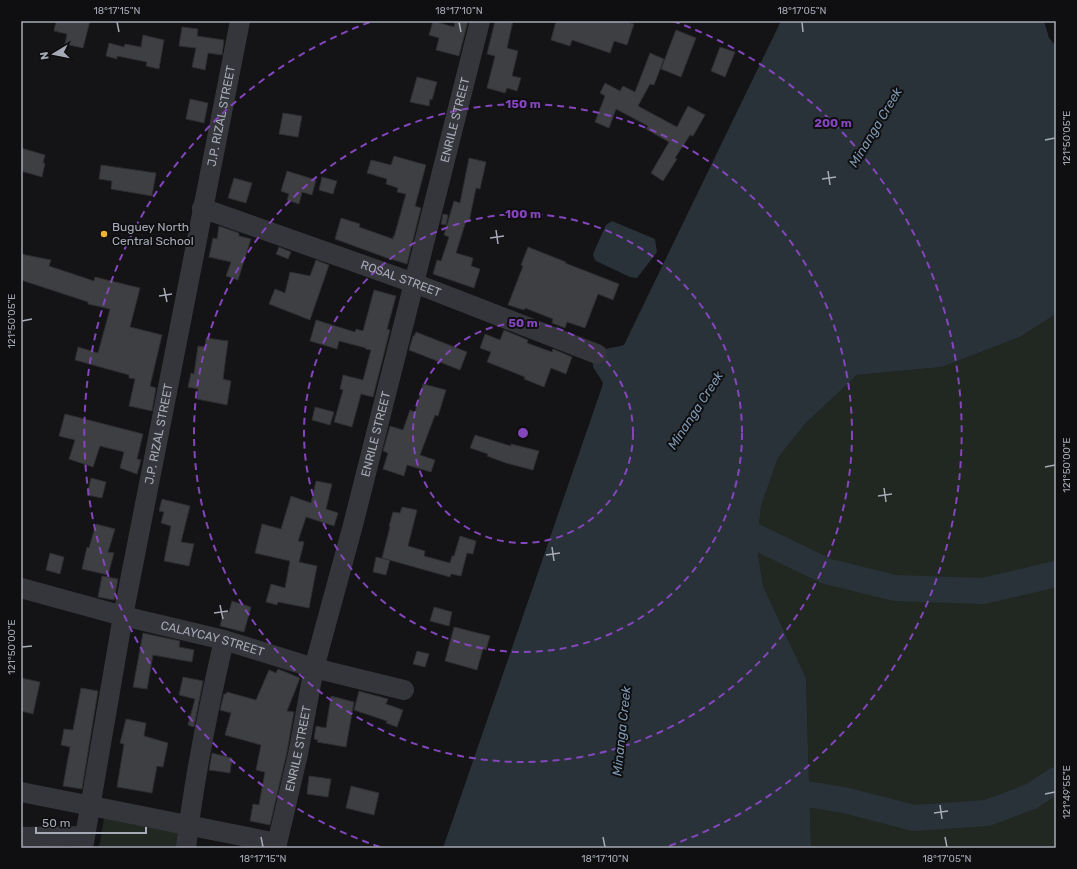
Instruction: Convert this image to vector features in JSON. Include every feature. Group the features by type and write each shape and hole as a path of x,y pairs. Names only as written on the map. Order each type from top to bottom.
{"street":[{"name":"J.P. RIZAL STREET","path":"84,842 123,616 202,208 240,21"},
{"name":"ENRILE STREET","path":"277,846 298,754 314,668 353,525 480,21"},
{"name":"ROSAL STREET","path":"202,208 414,284 597,354"},
{"name":"CALAYCAY STREET","path":"21,588 123,616 224,640 314,668 404,690"},
{"path":"186,848 198,758 224,640"},
{"path":"21,792 188,826 277,846"},
{"path":"21,837 84,842"}],"shaded area":[{"path":"1056,314 1056,848 811,848 806,678 763,586 757,547 761,506 778,458 805,424 857,375 942,367 1020,337"},
{"path":"104,818 183,827 183,848 99,848"}],"water":[{"name":"Minanga Creek","path":"781,21 1044,21 1049,38 1056,46 1056,314 1020,337 942,367 857,375 805,424 778,458 761,506 757,547 763,586 806,678 811,848 443,848 603,384 594,368 593,363 604,349 624,345"},
{"path":"612,221 655,239 657,252 637,278 630,277 596,261 594,258 593,254 606,225"}],"building":[{"path":"56,21 90,21 83,48 65,44 67,34 54,31"},
{"path":"433,21 454,27 455,21 468,21 459,56 436,50 439,38 429,35"},
{"path":"495,21 513,21 507,48 518,51 512,76 521,78 517,91 507,88 505,93 487,88 495,56 487,54"},
{"path":"556,21 625,21 634,24 627,45 614,41 610,53 572,40 570,46 551,40"},
{"path":"182,27 198,29 197,36 224,40 222,55 208,53 205,70 192,67 196,48 179,46"},
{"path":"676,30 696,38 681,77 661,69"},
{"path":"143,35 164,40 159,69 146,66 147,62 117,56 117,59 106,56 109,43 124,47 125,44 141,47"},
{"path":"720,47 735,52 725,77 711,71"},
{"path":"650,53 664,59 654,85 650,84 638,106 677,127 688,106 705,115 693,136 690,135 675,158 677,159 663,181 651,173 669,142 646,129 648,126 616,109 609,128 595,122 605,96 600,93 605,83 620,91 623,86 635,92"},
{"path":"417,77 437,82 432,100 430,99 429,106 410,102"},
{"path":"190,99 208,103 204,123 186,119"},
{"path":"283,113 302,116 298,137 279,134"},
{"path":"21,148 45,155 42,177 21,171"},
{"path":"394,156 426,165 415,206 421,208 407,264 335,239 341,218 360,224 359,227 393,239 406,194 397,192 398,188 386,184 387,179 367,173 371,160 391,165"},
{"path":"469,158 486,162 480,189 476,188 469,222 466,221 456,253 473,258 471,266 480,269 474,288 433,274 437,260 441,261 449,237 444,235 454,201 460,203"},
{"path":"101,165 156,173 152,196 111,189 112,181 99,179"},
{"path":"287,171 316,180 312,195 302,192 299,204 287,200 289,194 281,191"},
{"path":"322,177 337,181 333,194 319,190"},
{"path":"234,178 252,183 246,203 228,198"},
{"path":"443,214 448,215 446,225 441,224"},
{"path":"219,226 239,233 239,236 251,239 238,280 226,276 231,262 209,257 213,238 217,239"},
{"path":"279,247 291,252 288,259 276,254"},
{"path":"528,247 619,284 613,300 598,294 585,328 567,322 565,328 552,323 553,319 525,308 524,310 508,305 523,266 521,265"},
{"path":"21,254 51,260 49,266 94,281 95,277 140,288 130,327 162,335 150,386 156,388 152,411 129,406 135,379 129,378 129,375 75,360 78,347 98,353 110,309 88,304 88,302 21,280"},
{"path":"316,260 329,265 310,320 269,304 275,289 285,293 290,272 310,276"},
{"path":"374,290 396,296 387,329 390,330 373,397 361,394 352,427 334,422 343,390 340,389 343,375 363,380 371,350 339,341 337,349 310,341 316,320 355,332 356,329 363,331"},
{"path":"504,330 528,340 527,343 552,352 553,349 572,357 566,374 551,368 544,387 524,379 525,377 487,362 491,352 480,348 485,334 500,340"},
{"path":"416,332 467,352 460,370 409,350 413,336"},
{"path":"206,338 228,341 223,379 231,381 227,405 197,399 198,389 188,387 191,373 194,374 198,346 205,347"},
{"path":"423,384 446,390 438,416 435,415 420,455 435,460 431,472 407,465 404,476 383,469 388,453 383,451 390,426 403,430 410,410 415,412"},
{"path":"315,407 334,412 330,425 312,420"},
{"path":"65,414 143,434 137,459 141,460 137,474 120,468 124,452 100,446 93,467 69,459 75,440 59,436"},
{"path":"475,435 511,446 511,444 539,451 533,470 506,463 487,456 488,454 470,448"},
{"path":"91,478 106,482 102,498 87,495"},
{"path":"316,481 332,484 326,509 338,513 334,526 306,517 298,541 304,542 299,562 317,566 309,608 278,602 277,605 266,602 271,584 285,588 290,561 255,553 262,524 281,529 291,496 311,503"},
{"path":"162,499 190,506 181,542 194,544 189,566 164,561 171,526 161,523 164,512 159,511"},
{"path":"402,507 417,510 408,546 425,551 424,556 450,563 452,556 454,556 460,536 476,541 473,554 467,553 461,576 451,574 450,577 382,558 393,512 400,513"},
{"path":"96,524 115,529 108,552 114,553 108,575 82,569 87,547 89,548"},
{"path":"50,553 64,557 60,574 46,570"},
{"path":"376,557 390,560 386,575 373,572"},
{"path":"102,576 118,579 114,600 98,597"},
{"path":"232,601 251,607 244,632 220,626 224,611 229,612"},
{"path":"434,607 452,612 449,626 430,621"},
{"path":"454,627 490,636 486,650 483,649 477,670 445,661"},
{"path":"143,633 180,641 179,647 194,650 192,662 153,655 147,689 133,687"},
{"path":"417,651 429,654 425,667 413,664"},
{"path":"278,669 300,678 287,711 294,712 287,752 270,825 250,821 253,804 259,805 265,772 256,770 261,745 225,735 231,713 220,710 224,694 227,692 256,700 269,670 276,673"},
{"path":"183,677 203,681 194,727 188,725 195,699 179,695"},
{"path":"21,678 40,682 33,714 21,711"},
{"path":"81,688 98,691 82,789 63,786 70,747 61,745 64,729 73,730"},
{"path":"359,691 388,699 386,704 403,710 397,727 386,723 387,721 354,710"},
{"path":"331,696 354,702 346,747 317,742 318,740 314,739 316,726 326,728"},
{"path":"126,719 146,723 144,736 168,743 163,767 157,766 152,793 117,787 124,744 120,743"},
{"path":"212,753 232,758 230,773 209,770"},
{"path":"309,776 331,779 328,797 307,794"},
{"path":"351,786 379,793 374,815 346,808"}],"waterway":[{"path":"725,522 826,571 895,588 983,591 1056,574"},
{"path":"775,789 844,800 914,818 987,813 1032,796 1056,780"}],"place":[{"name":"Buguey North Central School","path":"104,234"}]}
